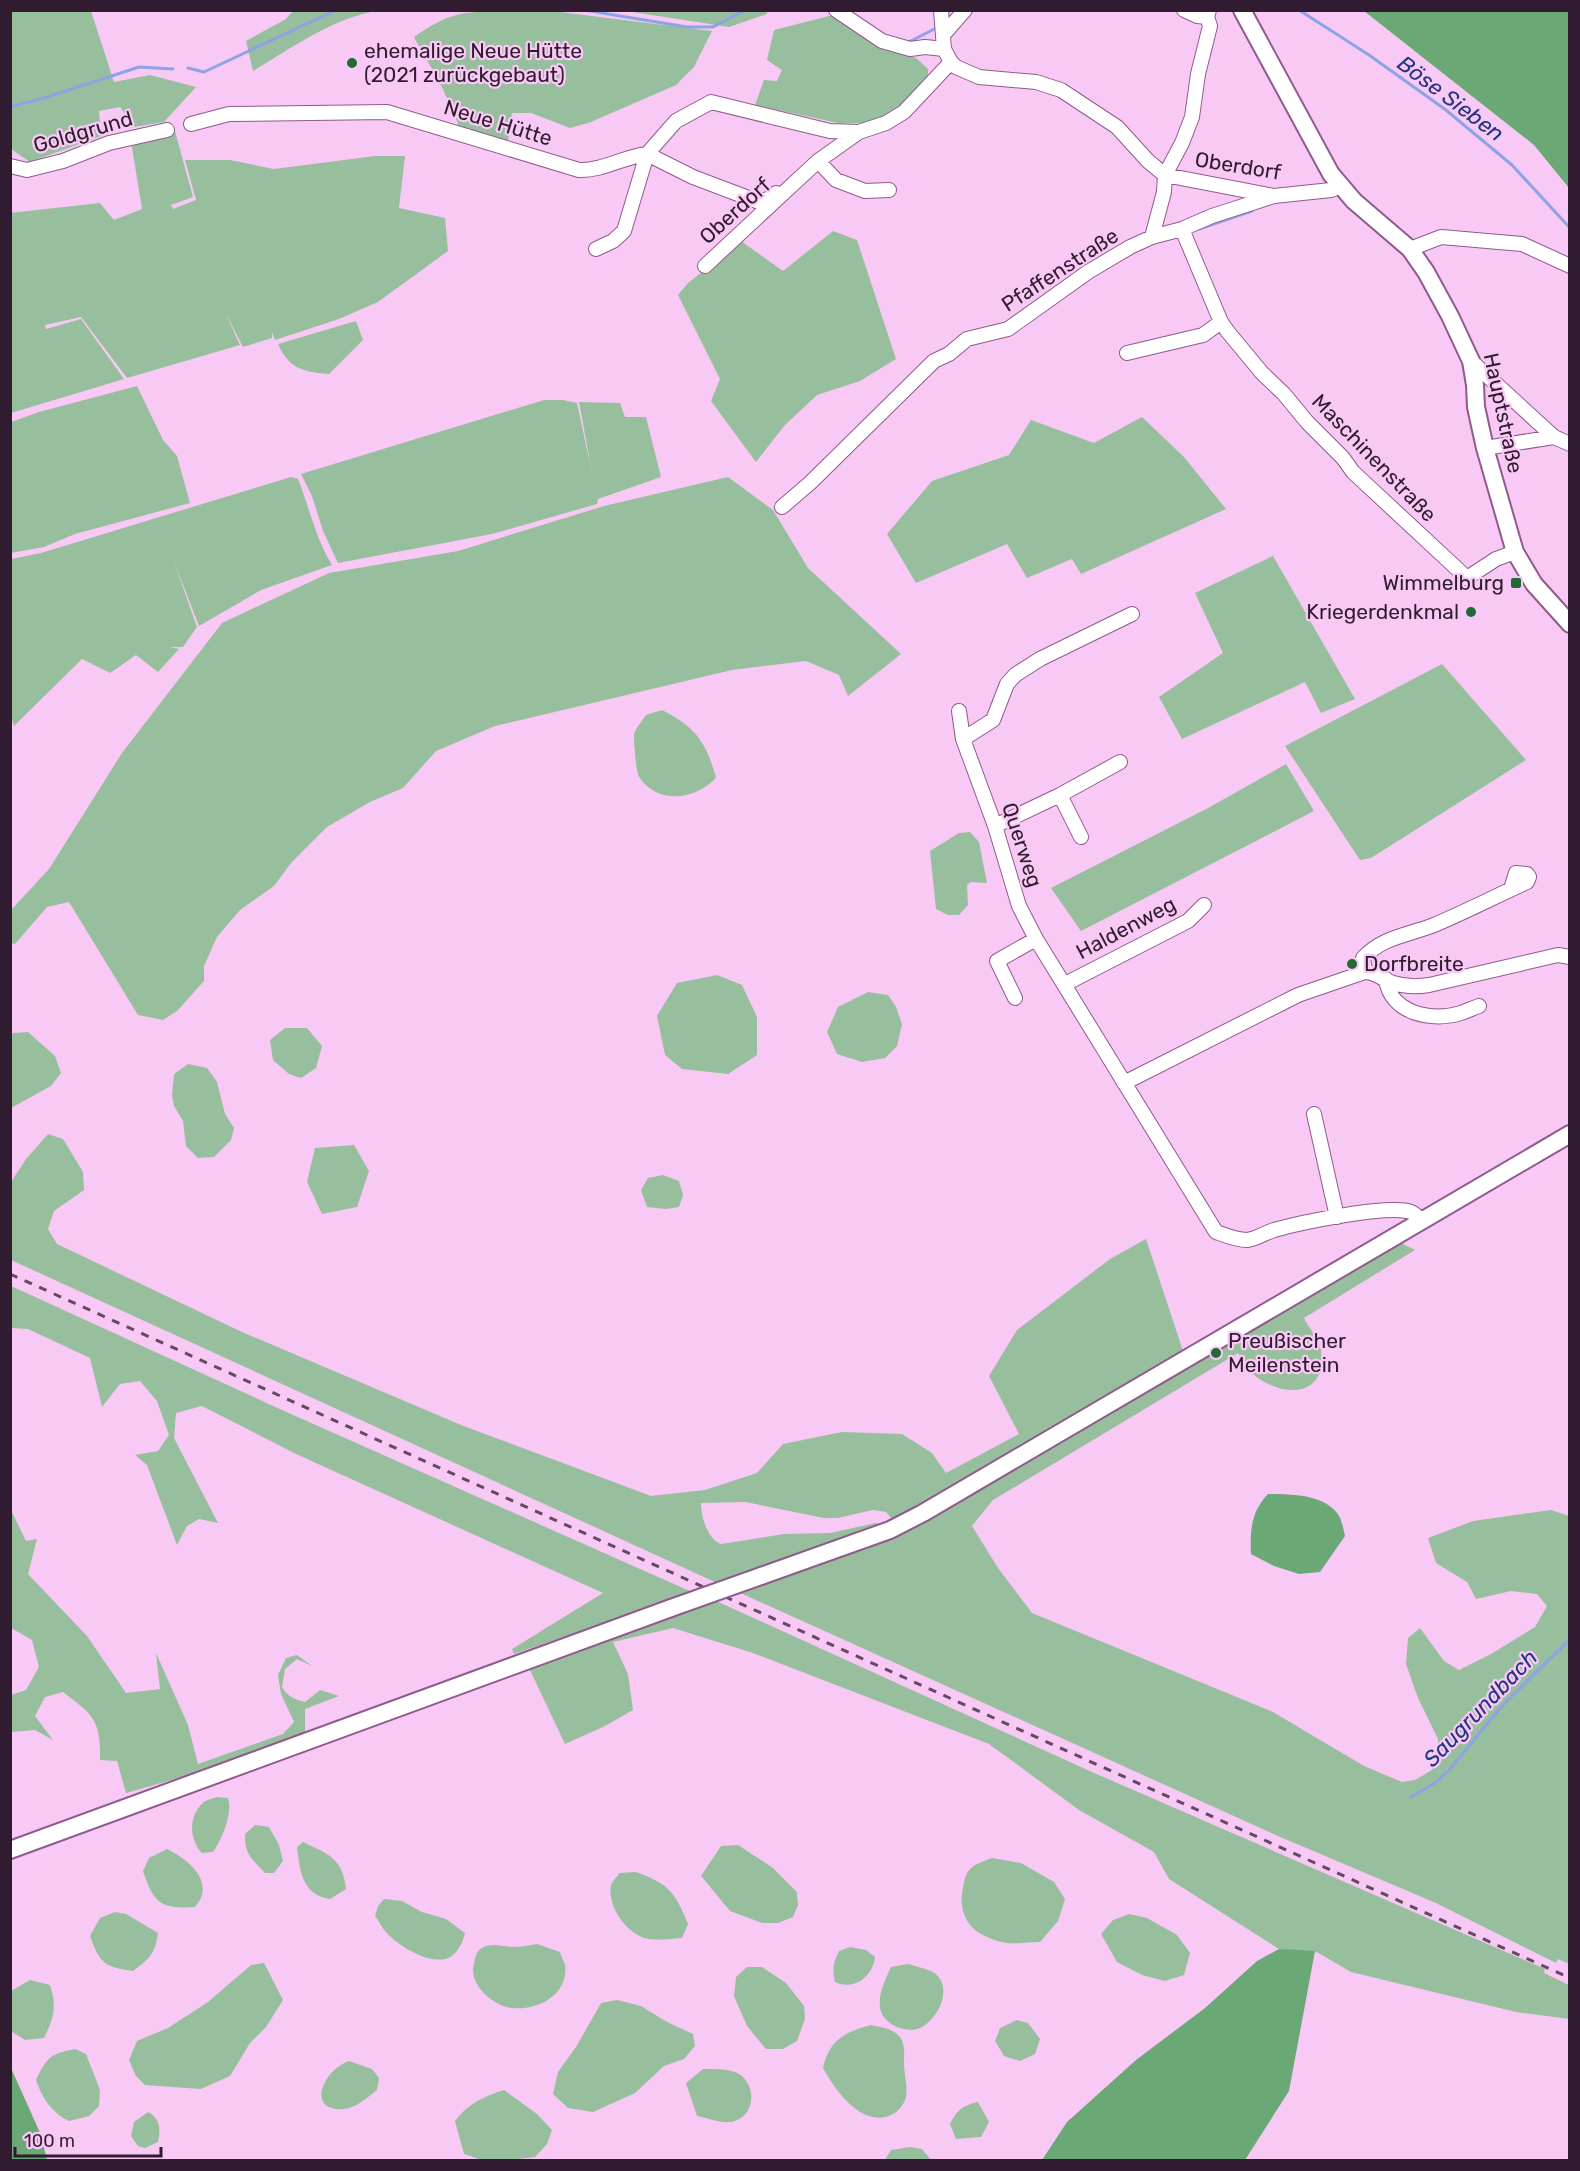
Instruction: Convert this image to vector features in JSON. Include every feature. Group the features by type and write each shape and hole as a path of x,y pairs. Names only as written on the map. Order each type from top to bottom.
{"main road":[{"name":"Hauptstraße","path":"1242,10 1324,163 1354,201 1410,249 1435,288 1471,361 1476,407 1485,448 1515,552 1534,584 1569,624"},
{"path":"10,1850 882,1533 913,1519 1569,1134"}],"street":[{"path":"836,10 882,42 910,49 925,47 944,49"},
{"path":"941,10 944,49 951,62"},
{"path":"944,34 965,10"},
{"path":"1165,175 1182,143 1192,117 1198,74 1210,26 1208,14 1197,16 1184,10"},
{"name":"Oberdorf","path":"705,266 816,164 859,132 886,123 904,112 951,62 979,77 1036,82 1061,90 1117,127 1148,162 1165,175 1274,196 1331,190 1340,186"},
{"path":"596,249 612,241 624,231 647,154 676,121 711,102 830,131 859,132"},
{"name":"Neue Hütte","path":"191,124 229,114 387,112 579,171 590,171 633,156 647,154"},
{"name":"Goldgrund","path":"10,166 27,170 63,161 109,143 167,130"},
{"path":"647,154 693,177 759,202 771,198 804,169 816,164 836,180 866,191 889,190"},
{"name":"Oberdorf","path":"1152,237 1164,192 1165,175"},
{"name":"Pfaffenstraße","path":"782,507 810,483 934,361 949,354 967,339 1008,329 1088,272 1130,247 1152,237 1182,229 1212,216 1274,196"},
{"name":"Maschinenstraße","path":"1182,229 1221,322 1262,373 1343,458 1353,472 1467,578 1496,559 1515,552"},
{"path":"1410,249 1441,237 1522,244 1569,266"},
{"path":"1127,353 1203,335 1221,322"},
{"path":"1471,361 1554,437 1569,444"},
{"path":"1485,448 1554,437"},
{"path":"963,739 993,720 1007,684 1015,675 1040,659 1132,614"},
{"name":"Querweg","path":"959,711 963,739 996,826 1019,906 1036,939 1065,984"},
{"path":"996,826 1060,795 1120,762"},
{"path":"1060,795 1081,837"},
{"path":"1365,972 1363,958 1370,950 1404,933 1432,926 1511,889"},
{"name":"Haldenweg","path":"1065,984 1188,921 1204,905"},
{"path":"1015,998 997,961 1036,939"},
{"path":"1124,1083 1298,995 1365,972 1372,972 1412,987 1564,956"},
{"path":"1386,979 1389,993 1401,1006 1424,1016 1460,1014 1479,1006"},
{"path":"1065,984 1216,1232 1233,1239 1250,1240 1279,1229 1380,1211 1406,1211 1414,1214 1421,1221"},
{"path":"1314,1114 1337,1217"}],"green space":[{"path":"293,10 426,11 379,11 347,19 297,44 253,71 246,41 286,19"},
{"path":"766,10 767,14 729,27 626,11"},
{"path":"10,11 91,11 114,82 150,75 196,87 164,122 134,127 120,107 99,111 101,136 30,162 11,149"},
{"path":"552,11 712,31 694,67 676,85 591,122 570,128 531,113 512,113 508,141 459,126 442,87 414,37 453,16 471,12"},
{"path":"1364,11 1569,11 1569,188 1534,145"},
{"path":"833,15 884,47 916,58 928,69 928,77 904,103 873,123 838,123 755,105 764,80 777,81 782,70 767,60 774,30"},
{"path":"175,131 193,197 171,205 173,209 196,200 185,160 230,160 274,169 375,156 405,156 399,208 445,218 448,251 378,302 339,319 275,340 272,332 272,338 243,347 225,312 240,345 127,378 81,317 45,325 46,329 81,319 124,379 11,413 10,213 100,203 114,220 142,209 131,141"},
{"path":"833,231 857,240 896,359 860,381 817,395 785,425 756,462 711,401 720,379 678,295 688,283 741,241 783,271"},
{"path":"356,321 363,340 329,374 298,368 287,359 278,344"},
{"path":"137,386 163,440 177,456 190,503 75,534 44,547 11,553 11,422 39,412"},
{"path":"544,400 577,403 592,473 579,402 620,403 625,417 646,417 661,477 598,499 597,504 492,534 338,563 301,474"},
{"path":"1142,417 1184,457 1226,509 1081,574 1072,559 1027,578 1007,544 916,583 887,534 932,481 1009,455 1031,420 1094,443"},
{"path":"291,477 298,479 317,533 332,565 261,590 199,626 173,559 197,627 183,647 170,647 179,649 158,672 136,655 110,673 82,659 14,726 10,712 11,559 41,553"},
{"path":"728,477 773,510 808,568 901,654 848,696 839,675 806,661 732,670 495,726 436,751 403,788 370,802 327,827 291,863 274,886 240,910 217,937 204,966 204,981 177,1011 163,1020 138,1015 69,902 47,907 15,944 11,943 11,910 49,869 122,753 222,623 329,573 458,551 604,506"},
{"path":"1273,556 1355,699 1321,713 1305,682 1182,739 1159,697 1223,653 1195,593"},
{"path":"1442,664 1526,760 1371,858 1360,860 1285,746"},
{"path":"662,710 691,729 698,736 708,754 716,778 698,791 687,795 666,795 647,786 639,777 635,757 635,733 646,715"},
{"path":"1286,764 1314,811 1081,931 1051,888 1210,807"},
{"path":"970,832 979,842 987,883 971,882 967,885 968,905 959,915 948,915 936,909 930,851 959,833"},
{"path":"717,975 742,985 757,1017 757,1055 728,1074 682,1069 665,1055 657,1016 677,983"},
{"path":"868,992 888,995 896,1007 902,1024 897,1046 885,1058 862,1062 837,1054 827,1032 838,1007"},
{"path":"285,1028 307,1028 322,1046 316,1068 301,1078 289,1074 273,1060 270,1040"},
{"path":"28,1032 55,1056 61,1073 51,1086 11,1108 11,1036 13,1033"},
{"path":"188,1064 207,1068 217,1082 225,1114 234,1128 231,1140 214,1157 198,1158 186,1146 183,1121 174,1106 172,1095 174,1074"},
{"path":"48,1134 63,1139 83,1172 84,1190 54,1211 48,1229 57,1244 242,1332 461,1425 651,1496 705,1490 757,1473 783,1444 842,1432 902,1434 932,1453 946,1473 1019,1434 989,1376 1017,1330 1110,1259 1146,1239 1183,1351 894,1521 886,1512 873,1510 838,1518 824,1518 745,1502 701,1503 702,1514 709,1532 721,1544 784,1534 830,1533 876,1523 884,1525 717,1583 11,1260 11,1182 26,1159"},
{"path":"354,1145 369,1171 357,1207 322,1214 307,1182 315,1148"},
{"path":"663,1175 679,1181 683,1195 679,1207 666,1209 647,1207 641,1190 648,1178"},
{"path":"1397,1241 1415,1250 1304,1318 1321,1351 1318,1377 1311,1385 1303,1389 1292,1390 1281,1389 1269,1384 1252,1373 1238,1353 993,1500 972,1526 998,1568 1032,1613 1273,1712 1364,1766 1402,1782 1415,1780 1432,1770 1437,1758 1438,1739 1418,1698 1406,1664 1408,1638 1420,1628 1444,1661 1459,1670 1491,1654 1535,1627 1547,1606 1537,1594 1511,1591 1476,1599 1467,1582 1436,1563 1428,1538 1473,1521 1551,1510 1569,1516 1569,1964 1558,1959 1556,1963 1436,1903 1278,1836 738,1592 904,1531"},
{"path":"11,1286 282,1410 692,1592 514,1654 512,1649 603,1593 296,1454 202,1406 176,1413 174,1438 218,1523 199,1519 187,1526 177,1545 147,1465 135,1455 158,1451 169,1435 157,1401 140,1381 120,1384 102,1407 90,1358 28,1329 11,1328"},
{"path":"1268,1494 1305,1496 1323,1502 1339,1515 1345,1536 1320,1572 1299,1574 1274,1566 1251,1554 1253,1522 1258,1508"},
{"path":"10,1508 26,1541 37,1539 28,1574 87,1636 126,1693 160,1689 156,1653 188,1725 198,1764 283,1734 294,1722 281,1694 278,1675 286,1658 297,1655 312,1666 297,1659 285,1669 282,1687 294,1699 305,1702 320,1690 339,1696 305,1709 305,1734 196,1773 126,1793 117,1761 100,1760 99,1736 93,1720 82,1707 63,1692 45,1697 35,1716 53,1740 35,1730 11,1732 11,1695 26,1690 39,1667 32,1640 11,1628"},
{"path":"714,1600 1092,1772 1545,1969 1544,1973 1569,1985 1569,2019 1516,2012 1351,1972 1315,1951 1299,1967 1288,1963 1279,1949 1169,1879 1154,1852 1079,1810 989,1744 753,1653 673,1628 613,1642 628,1674 633,1710 565,1744 529,1668"},
{"path":"217,1797 228,1798 228,1818 213,1852 202,1853 193,1835 193,1820 204,1802"},
{"path":"255,1825 269,1827 279,1845 283,1861 274,1873 265,1873 247,1851 245,1834"},
{"path":"303,1842 333,1858 342,1870 346,1889 330,1899 313,1893 304,1880 299,1865 297,1847"},
{"path":"738,1845 773,1868 797,1892 798,1905 793,1917 778,1923 762,1923 730,1911 701,1876 721,1846"},
{"path":"167,1849 186,1861 201,1880 202,1895 195,1907 167,1905 160,1902 151,1891 143,1871 149,1858"},
{"path":"992,1858 1021,1863 1054,1882 1065,1899 1058,1921 1040,1942 1002,1942 984,1936 966,1919 963,1912 962,1894 967,1874 973,1866"},
{"path":"636,1872 664,1885 675,1897 688,1924 682,1938 658,1940 644,1938 630,1930 619,1917 610,1893 611,1885 619,1873"},
{"path":"384,1899 402,1901 422,1912 446,1919 465,1933 462,1943 453,1955 443,1959 425,1957 407,1949 391,1938 375,1916 378,1906"},
{"path":"115,1912 126,1914 158,1933 151,1955 133,1971 116,1968 105,1962 97,1953 90,1936 100,1918"},
{"path":"1129,1914 1147,1918 1177,1935 1190,1953 1184,1975 1165,1981 1142,1975 1117,1962 1101,1934 1113,1920"},
{"path":"537,1944 560,1952 565,1965 562,1985 549,1999 531,2007 512,2008 497,2003 478,1986 473,1972 475,1957 480,1949 490,1945 514,1947"},
{"path":"850,1947 866,1950 875,1957 870,1971 861,1980 849,1985 835,1982 833,1970 839,1951"},
{"path":"1279,1949 1315,1951 1289,2091 1245,2160 1042,2160 1067,2122 1136,2060 1205,2008 1257,1961"},
{"path":"264,1963 283,2000 266,2027 250,2043 230,2076 201,2089 145,2085 136,2076 129,2060 137,2041 168,2028 208,2002 251,1965"},
{"path":"908,1964 931,1971 942,1984 943,1992 942,2001 934,2017 920,2028 912,2030 897,2027 888,2022 880,2008 881,1992 891,1967"},
{"path":"747,1967 762,1967 786,1983 804,2006 805,2019 797,2041 783,2049 766,2049 747,2026 734,1996 736,1977"},
{"path":"30,1980 50,1985 53,2012 44,2038 25,2040 11,2031 11,1991"},
{"path":"617,2000 641,2006 693,2034 695,2046 684,2059 664,2066 635,2093 593,2112 568,2108 553,2094 558,2072 576,2047 601,2003"},
{"path":"1017,2020 1028,2023 1040,2039 1035,2054 1020,2061 1004,2056 995,2041 1000,2028"},
{"path":"871,2025 894,2032 902,2040 904,2048 907,2089 905,2099 895,2113 882,2118 871,2117 851,2105 835,2087 823,2068 829,2050 834,2044 846,2034"},
{"path":"75,2049 86,2054 100,2090 99,2106 89,2116 69,2121 48,2104 36,2080 50,2058"},
{"path":"349,2061 372,2069 379,2078 377,2090 353,2107 332,2108 325,2104 322,2090 332,2073"},
{"path":"11,2068 41,2135 47,2160 11,2160"},
{"path":"703,2069 730,2071 745,2079 749,2086 751,2102 749,2109 738,2120 725,2122 697,2116 686,2083"},
{"path":"504,2090 537,2114 552,2130 547,2144 535,2157 482,2160 464,2154 455,2121 477,2101"},
{"path":"978,2102 989,2122 981,2137 956,2139 950,2124 952,2119 964,2107"},
{"path":"148,2112 159,2124 159,2133 158,2142 145,2148 138,2146 131,2136 134,2122"},
{"path":"910,2147 922,2149 931,2160 885,2160 891,2150"}],"waterway":[{"path":"188,68 204,72 336,10"},
{"path":"584,10 687,27 713,27 745,10"},
{"name":"Böse Sieben","path":"1299,10 1369,55 1446,110 1512,165 1570,228"},
{"path":"906,42 938,27"},
{"path":"10,107 139,67 173,69"},
{"path":"1199,229 1252,211"},
{"name":"Saugrundbach","path":"1411,1797 1435,1783 1450,1769 1501,1707 1570,1639"}],"railway":[{"path":"10,1274 1570,1978"}],"place":[{"name":"ehemalige Neue Hütte (2021 zurückgebaut)","path":"352,63"},
{"name":"Wimmelburg","path":"1516,583"},
{"name":"Kriegerdenkmal","path":"1471,612"},
{"name":"Dorfbreite","path":"1352,964"},
{"name":"Preußischer Meilenstein","path":"1216,1353"}]}
